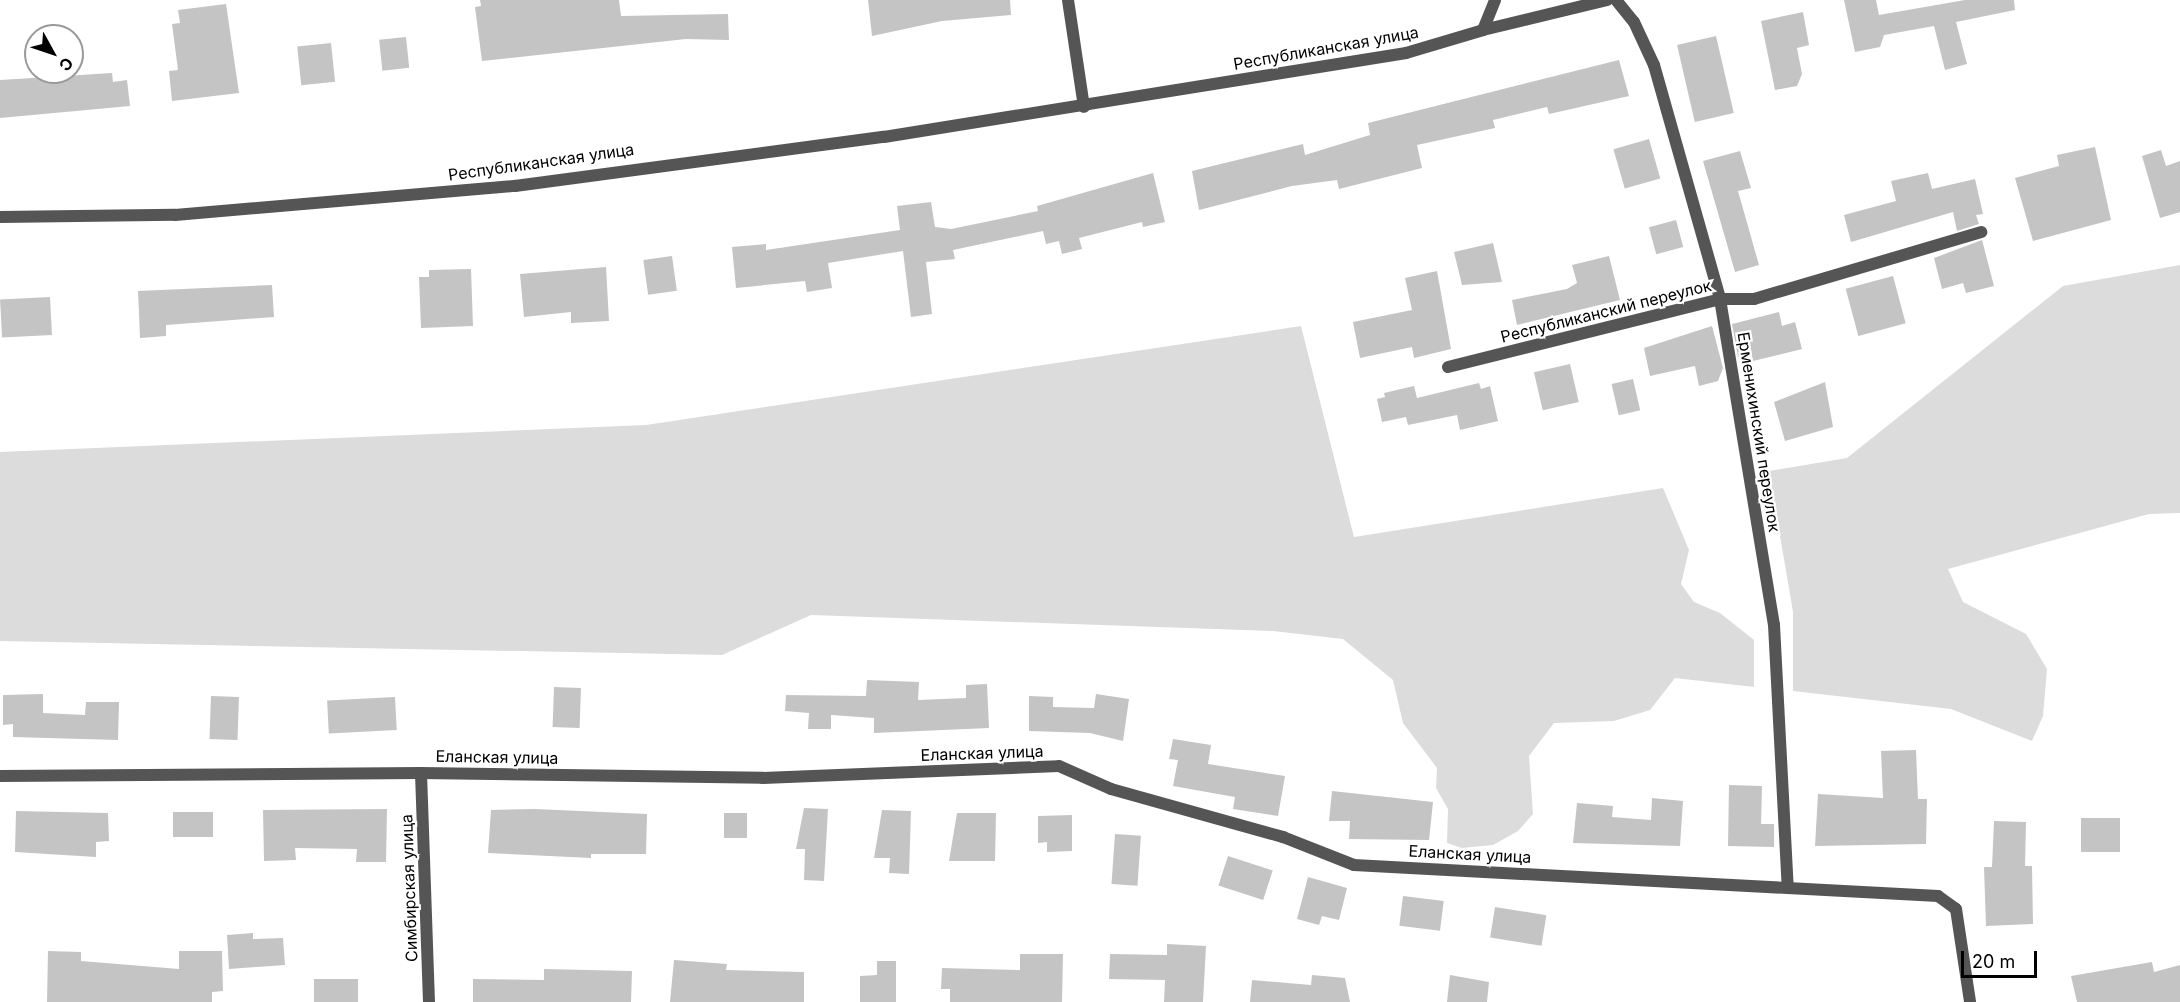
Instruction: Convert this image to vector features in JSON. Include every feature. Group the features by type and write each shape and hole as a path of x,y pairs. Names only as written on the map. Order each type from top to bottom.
{"street":[{"path":"1068,0 1084,107"},
{"path":"1484,30 1495,0"},
{"name":"Республиканская улица","path":"0,217 175,215 515,186 1084,107 1406,53 1484,30 1607,0"},
{"name":"Ерменихинский переулок","path":"1616,0 1634,22 1654,65 1720,299 1774,625 1788,888"},
{"name":"Республиканский переулок","path":"1448,368 1720,299 1754,299 1981,232"},
{"name":"Еланская улица","path":"0,776 421,773 764,778 1059,766 1111,789 1283,837 1354,865 1788,888 1951,901 1970,1002"},
{"name":"Симбирская улица","path":"421,773 429,1002"}],"shaded area":[{"path":"2180,265 2180,513 2149,514 1948,569 1963,602 2026,634 2047,669 2043,716 2032,741 1951,709 1793,691 1793,612 1769,471 1847,458 2063,286"},
{"path":"1301,326 1354,537 1663,488 1689,550 1681,584 1694,602 1720,613 1754,640 1754,687 1675,678 1650,710 1614,721 1554,723 1529,756 1533,814 1518,831 1493,845 1462,848 1447,843 1448,809 1436,788 1437,768 1403,723 1393,680 1343,639 1273,631 811,615 722,655 0,641 0,452 646,425"}],"building":[{"path":"480,0 619,0 621,16 728,14 729,40 686,39 482,61 475,7 481,6"},
{"path":"868,0 1010,0 1011,15 942,21 872,36"},
{"path":"1844,0 1876,0 1879,15 1965,0 2014,0 2015,10 1956,22 1967,64 1945,70 1934,26 1884,35 1880,47 1855,52"},
{"path":"226,4 239,93 172,101 169,71 178,70 172,24 180,23 178,10"},
{"path":"1803,12 1809,45 1797,48 1802,74 1797,86 1775,90 1761,21"},
{"path":"1716,36 1734,113 1695,122 1677,45"},
{"path":"406,37 409,68 382,71 379,40"},
{"path":"331,43 335,82 301,85 297,47"},
{"path":"1619,60 1629,96 1549,114 1547,107 1493,120 1495,128 1417,145 1422,168 1339,189 1337,180 1292,186 1199,210 1192,171 1303,144 1305,155 1370,135 1368,123"},
{"path":"112,73 113,82 127,80 130,106 0,118 0,80 24,78 24,84 84,84 84,75"},
{"path":"1649,139 1660,178 1625,189 1613,149"},
{"path":"2095,147 2111,220 2033,241 2015,178 2059,166 2057,155"},
{"path":"2161,150 2166,166 2180,161 2180,212 2160,218 2142,156"},
{"path":"1740,151 1751,188 1738,191 1759,265 1735,272 1703,161"},
{"path":"1153,173 1165,222 1143,227 1142,222 1079,238 1082,249 1062,254 1059,241 1046,244 1043,231 953,250 955,259 926,262 932,314 911,317 903,251 828,263 832,288 807,292 805,281 736,288 732,247 766,244 766,250 900,230 897,206 931,202 935,227 951,229 1038,211 1037,206"},
{"path":"1928,173 1932,189 1975,179 1983,214 1976,215 1979,224 1957,231 1953,212 1851,242 1844,215 1896,201 1891,181"},
{"path":"1676,220 1683,247 1656,254 1649,227"},
{"path":"1982,240 1994,286 1966,293 1963,283 1942,289 1934,258"},
{"path":"1493,243 1502,282 1462,285 1454,252"},
{"path":"672,256 677,291 648,295 643,260"},
{"path":"1609,256 1620,300 1517,325 1512,300 1567,289 1577,283 1572,265"},
{"path":"606,267 609,321 571,323 571,312 524,317 520,274"},
{"path":"471,269 473,326 421,328 419,277 429,277 429,270"},
{"path":"1437,271 1451,349 1414,358 1412,347 1360,358 1353,322 1412,310 1405,278"},
{"path":"1893,276 1906,323 1858,336 1846,289"},
{"path":"272,285 274,317 166,325 166,336 140,338 138,291"},
{"path":"50,297 52,335 2,338 0,300"},
{"path":"1779,312 1782,326 1795,322 1802,349 1753,361 1750,347 1738,357 1732,324"},
{"path":"1712,326 1723,368 1718,381 1699,386 1695,366 1650,376 1644,348"},
{"path":"1570,364 1579,402 1543,410 1534,372"},
{"path":"1633,379 1640,410 1619,415 1612,384"},
{"path":"1825,382 1833,427 1785,441 1774,402"},
{"path":"1479,383 1481,389 1490,386 1498,421 1460,430 1457,415 1408,425 1406,417 1382,422 1377,399 1385,397 1384,393 1414,386 1417,398"},
{"path":"867,680 919,682 918,700 966,698 966,685 987,684 989,728 874,733 874,718 831,715 831,729 808,729 809,713 785,711 786,695 866,696"},
{"path":"554,687 581,688 580,728 553,727"},
{"path":"43,694 43,713 85,715 86,702 119,702 118,740 13,737 13,724 3,725 3,695"},
{"path":"1096,694 1129,699 1123,741 1090,733 1029,731 1029,696 1053,697 1053,707 1094,708"},
{"path":"211,696 239,697 237,740 209,739"},
{"path":"395,697 397,730 329,734 327,701"},
{"path":"1173,739 1211,745 1208,764 1285,776 1278,816 1233,809 1235,797 1173,786 1178,760 1169,759"},
{"path":"1916,750 1918,799 1927,799 1926,844 1815,846 1818,794 1883,798 1881,751"},
{"path":"1729,785 1762,786 1761,824 1774,824 1774,847 1728,846"},
{"path":"1332,791 1433,802 1429,840 1349,839 1350,821 1329,821"},
{"path":"1652,798 1683,801 1680,846 1573,843 1577,803 1613,806 1612,817 1651,820"},
{"path":"804,808 828,809 824,881 804,880 805,849 796,849"},
{"path":"387,809 386,862 356,862 357,849 295,848 296,860 264,861 263,810"},
{"path":"535,809 647,814 646,854 591,854 591,858 488,853 491,810"},
{"path":"882,810 911,811 909,874 889,873 890,858 874,858"},
{"path":"16,811 108,813 109,841 96,842 96,857 15,852"},
{"path":"173,812 213,812 213,837 173,837"},
{"path":"724,813 747,813 747,838 724,838"},
{"path":"957,813 996,813 995,861 949,861"},
{"path":"1072,815 1072,851 1047,852 1047,842 1038,843 1038,816"},
{"path":"2081,818 2120,818 2120,852 2081,852"},
{"path":"1994,821 2026,822 2025,866 2032,866 2033,924 1986,926 1984,867 1992,867"},
{"path":"1115,834 1141,836 1137,886 1112,884"},
{"path":"1228,856 1273,871 1263,900 1218,885"},
{"path":"1308,877 1347,888 1339,920 1322,916 1319,925 1297,919"},
{"path":"1403,896 1444,901 1440,931 1399,926"},
{"path":"1495,907 1546,915 1542,946 1490,938"},
{"path":"253,933 253,939 283,938 285,965 229,969 227,935"},
{"path":"1167,944 1206,946 1203,1002 1164,1002 1165,980 1109,979 1110,954 1167,955"},
{"path":"48,951 81,952 81,961 179,969 179,951 222,951 223,991 212,992 212,1002 47,1002"},
{"path":"1020,954 1063,954 1062,1002 950,1002 950,989 941,989 942,968 1020,970"},
{"path":"674,960 727,964 726,970 804,972 804,1002 670,1002"},
{"path":"877,961 896,961 896,1002 860,1002 860,976 877,975"},
{"path":"2152,962 2154,972 2180,965 2180,1002 2077,1002 2071,976"},
{"path":"544,969 632,971 631,1002 473,1002 473,979 544,980"},
{"path":"1312,975 1345,978 1350,1002 1250,1002 1252,980 1311,985"},
{"path":"1450,975 1489,982 1487,1002 1447,1002"},
{"path":"314,979 358,979 358,1002 314,1002"}]}
